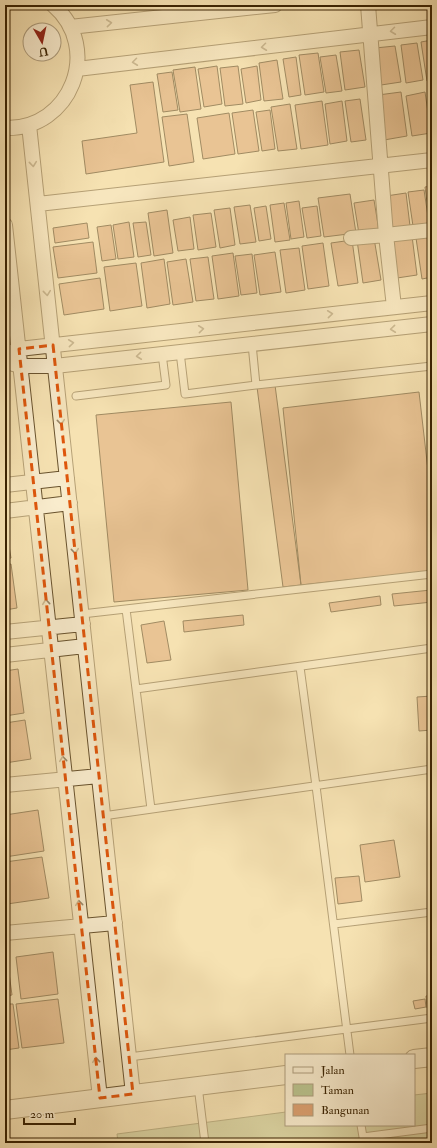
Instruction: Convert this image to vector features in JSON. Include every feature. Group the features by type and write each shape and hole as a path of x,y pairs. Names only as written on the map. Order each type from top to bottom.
{"street":[{"path":"5,128 29,125 44,118 57,108 71,88 77,69 77,49 70,27 53,5"},
{"path":"70,27 275,5"},
{"path":"368,5 386,236 394,307"},
{"path":"77,69 432,27"},
{"path":"29,125 133,1094"},
{"path":"38,204 432,160"},
{"path":"5,225 100,1098"},
{"path":"351,238 386,236 432,230"},
{"path":"5,355 19,349 432,303"},
{"path":"5,363 20,366 55,366 432,324"},
{"path":"5,485 67,478"},
{"path":"5,511 70,503"},
{"path":"5,632 49,628 82,619"},
{"path":"5,655 85,646"},
{"path":"5,785 99,776"},
{"path":"5,933 115,923"},
{"path":"415,1059 432,1057"},
{"path":"5,1110 285,1075"}],"lane":[{"path":"252,344 256,384"},
{"path":"180,352 185,394 256,384 432,366"},
{"path":"76,396 166,386 162,354"},
{"path":"82,619 126,610 432,574"},
{"path":"126,610 151,809"},
{"path":"136,689 432,648"},
{"path":"300,667 350,1054"},
{"path":"103,816 432,770"},
{"path":"334,924 432,912"},
{"path":"129,1057 432,1018"},
{"path":"198,1086 205,1143"},
{"path":"361,1126 363,1140 432,1128"}],"highlighted area":[{"path":"53,345 133,1094 100,1098 19,349"}],"green space":[{"path":"432,1093 432,1143 118,1143 117,1134 285,1112 285,1126 415,1126 415,1095"}],"building":[{"path":"432,40 432,80 427,81 421,42"},
{"path":"417,43 423,80 406,83 401,45"},
{"path":"395,46 401,82 381,85 375,48"},
{"path":"359,50 365,87 345,90 340,52"},
{"path":"318,53 324,92 305,95 299,55"},
{"path":"336,55 342,91 326,93 320,57"},
{"path":"296,57 301,95 289,97 283,59"},
{"path":"277,60 283,99 264,101 259,63"},
{"path":"217,66 222,104 204,107 198,69"},
{"path":"238,66 243,104 225,106 220,68"},
{"path":"257,66 261,100 246,103 241,69"},
{"path":"195,67 201,109 180,112 173,70"},
{"path":"172,72 178,110 163,112 157,74"},
{"path":"153,82 164,162 86,174 82,141 137,133 130,85"},
{"path":"401,92 407,136 384,140 378,95"},
{"path":"425,92 431,133 412,136 406,96"},
{"path":"360,99 366,140 351,142 345,101"},
{"path":"322,101 328,145 301,149 295,105"},
{"path":"342,101 347,141 330,144 325,104"},
{"path":"290,104 297,149 278,151 271,107"},
{"path":"253,110 259,151 238,154 232,113"},
{"path":"270,110 275,149 262,151 256,112"},
{"path":"229,113 235,154 203,159 197,118"},
{"path":"187,114 194,162 169,166 162,117"},
{"path":"432,186 432,225 430,225 425,187"},
{"path":"424,190 429,223 413,226 408,192"},
{"path":"406,193 410,226 391,229 386,196"},
{"path":"350,194 356,233 324,237 318,198"},
{"path":"374,200 379,231 359,234 354,203"},
{"path":"299,201 304,237 291,239 286,203"},
{"path":"284,203 290,240 275,242 270,205"},
{"path":"250,205 256,242 240,244 234,207"},
{"path":"266,206 271,239 259,241 254,208"},
{"path":"317,206 321,236 307,238 302,208"},
{"path":"230,208 235,245 220,248 214,210"},
{"path":"167,210 173,253 154,256 148,213"},
{"path":"211,213 216,247 198,250 193,215"},
{"path":"190,217 194,249 178,251 173,220"},
{"path":"129,222 134,257 118,259 113,225"},
{"path":"146,222 151,255 138,257 133,223"},
{"path":"87,223 89,238 55,243 53,228"},
{"path":"111,225 116,259 102,261 97,227"},
{"path":"412,236 417,275 397,278 392,239"},
{"path":"432,236 432,277 422,279 416,238"},
{"path":"374,238 381,280 363,283 357,240"},
{"path":"352,240 358,283 338,286 331,243"},
{"path":"93,242 97,273 58,278 53,247"},
{"path":"323,243 329,286 308,289 302,246"},
{"path":"299,248 305,290 286,293 280,250"},
{"path":"275,252 281,292 260,295 254,255"},
{"path":"233,253 239,296 218,299 212,256"},
{"path":"252,254 257,293 241,295 235,256"},
{"path":"208,257 214,299 196,301 190,259"},
{"path":"164,259 170,304 147,308 141,263"},
{"path":"186,259 193,302 173,305 167,262"},
{"path":"136,263 142,306 110,311 104,267"},
{"path":"100,278 104,309 64,315 59,284"},
{"path":"275,385 301,585 283,587 257,387"},
{"path":"419,392 432,505 432,571 301,585 283,408"},
{"path":"231,402 248,590 114,602 96,415"},
{"path":"5,522 11,558 5,559"},
{"path":"11,564 17,608 5,610 5,565"},
{"path":"431,590 432,602 394,606 392,594"},
{"path":"380,596 381,605 331,612 329,603"},
{"path":"243,615 244,625 184,632 183,621"},
{"path":"164,621 171,660 147,663 141,625"},
{"path":"18,669 24,713 5,716 5,671"},
{"path":"432,696 432,730 419,731 417,697"},
{"path":"25,720 31,759 5,763 5,723"},
{"path":"38,810 44,851 5,857 5,815"},
{"path":"394,840 400,877 365,882 360,845"},
{"path":"42,857 49,898 7,904 5,891 5,862"},
{"path":"359,876 362,901 338,904 335,878"},
{"path":"53,952 58,994 21,999 16,957"},
{"path":"5,958 7,958 12,995 5,996"},
{"path":"432,995 432,1007 427,1008 426,996"},
{"path":"58,999 64,1043 22,1048 16,1004"},
{"path":"425,999 426,1007 415,1009 413,1001"},
{"path":"5,1004 13,1004 19,1048 5,1050"}]}
